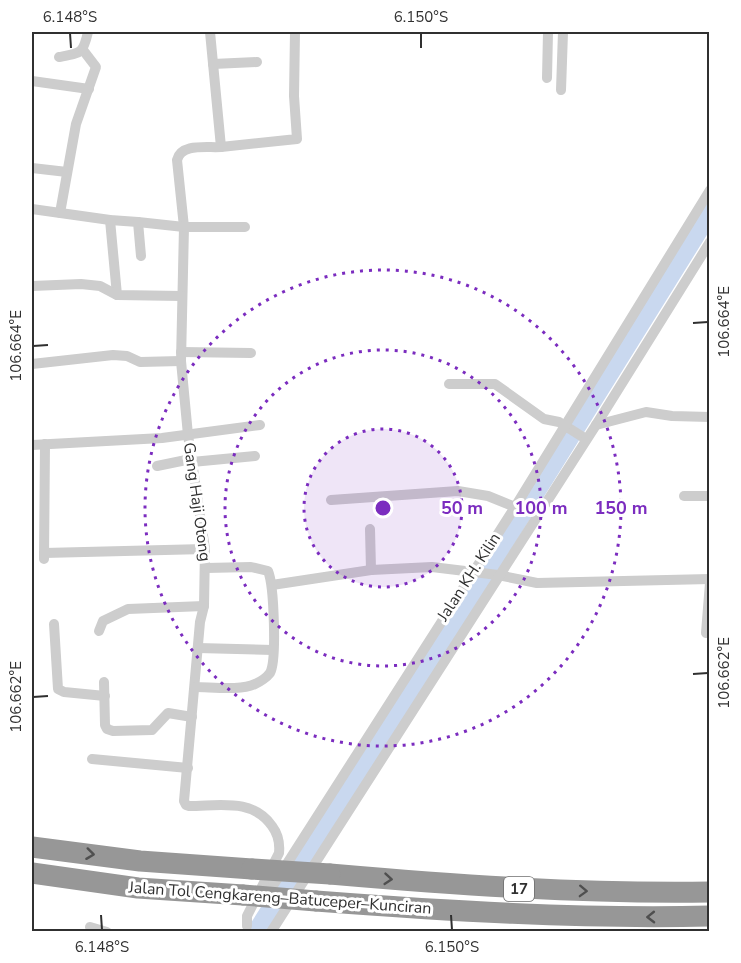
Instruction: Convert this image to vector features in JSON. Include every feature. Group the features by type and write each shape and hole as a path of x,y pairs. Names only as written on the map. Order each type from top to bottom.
{"highway":[{"name":"Jalan Tol Cengkareng–Batuceper–Kunciran","path":"32,847 140,861 480,887 630,894 710,892"},
{"name":"Jalan Tol Cengkareng–Batuceper–Kunciran","path":"32,873 138,888 478,913 630,918 710,916"}],"street":[{"path":"59,57 80,53 88,32"},
{"path":"210,32 221,147"},
{"name":"Gang Haji Otong","path":"245,929 247,916 279,853 276,832 267,819 256,810 242,806 186,805 184,801 206,568 201,512 188,435 181,356 184,227 178,157 185,149 297,139 294,96 295,32"},
{"path":"547,78 548,32"},
{"path":"561,90 563,32"},
{"path":"60,213 76,124 96,67 83,50"},
{"path":"213,64 257,62"},
{"path":"32,81 89,89"},
{"path":"32,168 67,172"},
{"name":"Jalan KH. Kilin","path":"271,932 495,574 710,190"},
{"path":"32,209 184,227 245,227"},
{"path":"110,220 117,295"},
{"path":"138,222 141,256"},
{"name":"Jalan KH. Kilin","path":"245,929 515,507 576,433 596,425 710,242"},
{"path":"32,286 81,284 100,286 117,295 182,296"},
{"path":"32,364 113,355 127,356 140,362 181,356 251,353"},
{"path":"449,384 495,384 544,419 559,422 576,433"},
{"path":"596,425 646,412 672,416 710,417"},
{"path":"32,445 188,435 260,425"},
{"path":"45,444 44,556 205,549"},
{"path":"157,466 255,456"},
{"path":"331,500 458,491 488,496 515,507"},
{"path":"684,496 710,496"},
{"path":"370,529 371,570"},
{"path":"272,585 371,570 432,567 495,574 537,583 710,581 706,633"},
{"path":"195,687 249,687 258,683 270,672 273,650 272,585 268,571 206,568"},
{"path":"99,631 103,621 128,609 204,606"},
{"path":"54,624 58,689 64,692 105,696"},
{"path":"198,648 273,650"},
{"path":"104,682 107,729 113,731 152,730 168,713 192,717"},
{"path":"92,759 188,768"},
{"path":"90,927 107,932"}],"waterway":[{"path":"257,932 471,595 710,211"}]}
